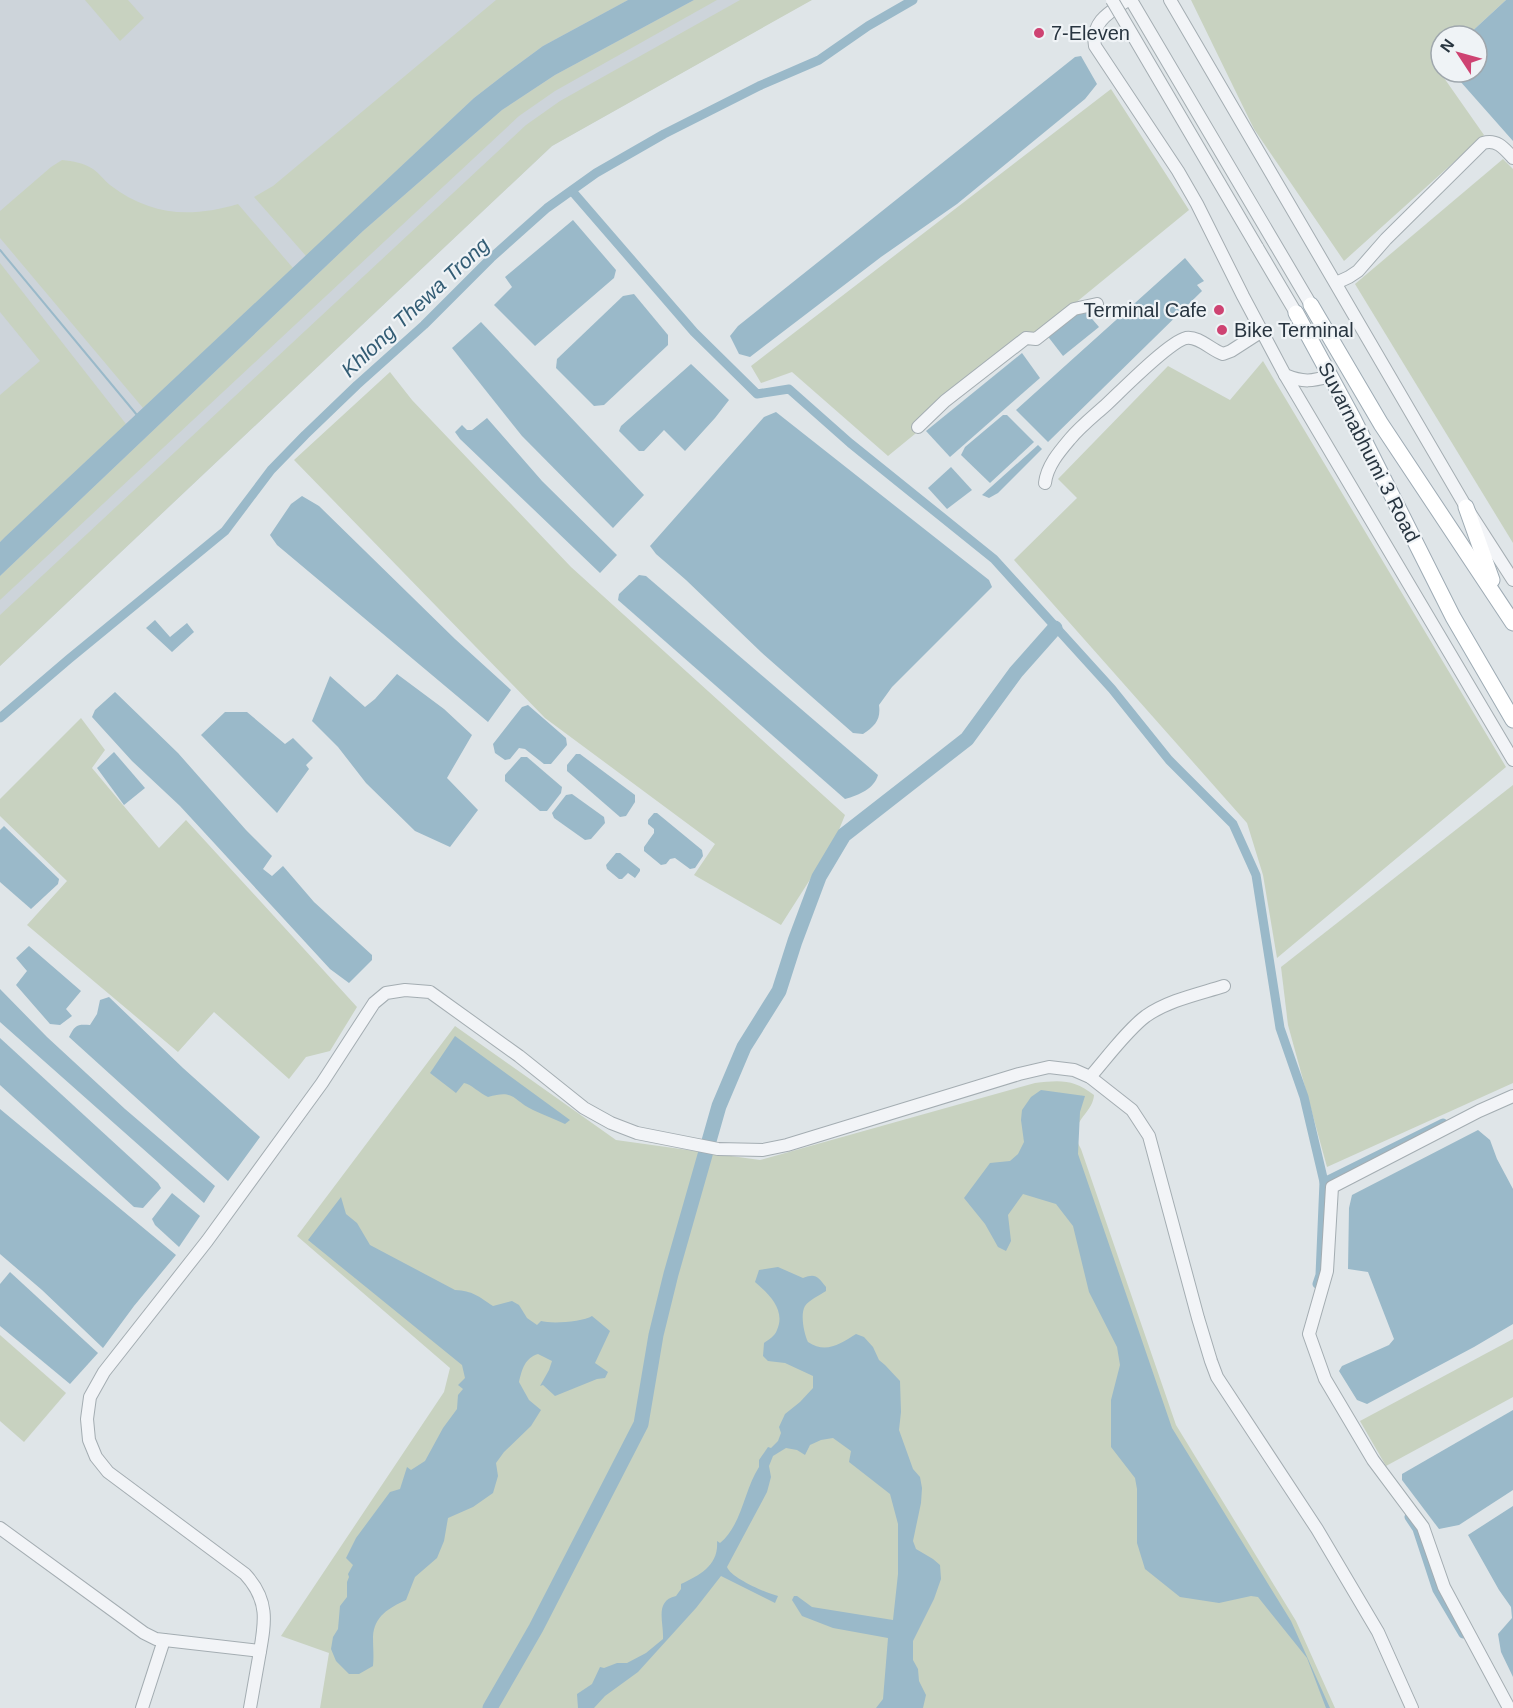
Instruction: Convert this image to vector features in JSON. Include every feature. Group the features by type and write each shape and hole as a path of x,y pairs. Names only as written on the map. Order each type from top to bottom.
{"main road":[{"name":"Suvarnabhumi 3 Road","path":"1311,305 1381,424 1513,623"},
{"name":"Suvarnabhumi 3 Road","path":"1296,314 1331,376 1453,617 1513,720"},
{"path":"1466,507 1499,601"}],"street":[{"name":"Suvarnabhumi 3 Road","path":"1112,0 1296,314"},
{"name":"Suvarnabhumi 3 Road","path":"1129,0 1311,305"},
{"path":"1129,0 1105,15 1094,38 1095,46 1178,171 1285,375 1513,760"},
{"path":"1170,0 1466,507 1510,567 1513,580"},
{"path":"1336,283 1358,271 1386,239 1483,143 1495,142 1513,158"},
{"path":"918,427 945,401 1026,338 1036,339 1074,309 1097,304"},
{"path":"1045,483 1046,474 1052,463 1072,437 1155,359 1178,341 1187,338 1197,339 1223,354 1262,331"},
{"path":"1285,375 1296,380 1312,381 1331,376"},
{"path":"1090,1077 1134,1027 1149,1014 1179,1000 1224,986"},
{"path":"250,1708 264,1631 265,1613 254,1583 108,1472 96,1457 89,1440 87,1419 90,1397 104,1371 207,1241 322,1083 374,1003 386,993 405,990 430,992 519,1056 584,1108 611,1123 637,1133 718,1149 764,1150 787,1145 1048,1067 1074,1070 1090,1077 1132,1110 1149,1136 1198,1318 1218,1377 1317,1529 1378,1632 1412,1708"},
{"path":"1509,1708 1444,1587 1423,1527 1373,1460 1361,1440 1325,1379 1309,1334 1327,1271 1332,1187 1479,1111 1513,1096"},
{"path":"0,1528 144,1633 156,1639 260,1651"},
{"path":"142,1708 164,1640"}],"shaded area":[{"path":"0,0 811,0 552,146 0,666"}],"green space":[{"path":"85,0 128,0 144,18 120,41"},
{"path":"496,0 628,0 543,46 474,98 306,256 254,197 273,186"},
{"path":"694,0 717,0 555,91 519,116 0,600 0,576 363,231 502,110 555,75"},
{"path":"740,0 812,0 552,146 0,666 0,615 526,125 560,101"},
{"path":"1191,0 1506,0 1480,24 1429,24 1429,84 1448,84 1484,135 1344,261 1254,129"},
{"path":"1111,89 1189,210 888,456 792,372 761,383 751,366"},
{"path":"1503,159 1513,169 1513,543 1355,284"},
{"path":"62,160 90,167 125,195 156,208 187,212 238,204 293,268 143,408 0,238 0,211"},
{"path":"0,263 126,424 0,542 0,395 40,361 0,312"},
{"path":"1263,361 1506,767 1277,958 1263,875 1247,823 1014,560 1077,498 1058,479 1168,366 1230,400"},
{"path":"390,372 412,400 571,567 845,815 834,842 781,925 694,875 715,844 545,718 294,460"},
{"path":"81,718 105,750 92,768 159,848 186,820 357,1007 330,1051 306,1057 289,1079 214,1012 178,1052 27,925 67,881 0,816 0,799"},
{"path":"1513,785 1513,1083 1327,1167 1288,1025 1281,967"},
{"path":"455,1026 616,1140 760,1160 1035,1083 1052,1081 1073,1083 1094,1095 1078,1125 1077,1140 1176,1425 1296,1621 1335,1708 320,1708 329,1653 281,1636 444,1392 450,1368 297,1236"},
{"path":"0,1335 66,1393 24,1442 0,1421"},
{"path":"1513,1339 1513,1397 1386,1466 1360,1421"}],"water":[{"path":"628,0 694,0 555,75 502,110 363,231 0,576 0,542 474,98 543,46"},
{"path":"1506,0 1513,0 1513,141 1463,84 1489,84 1489,24 1480,24"},
{"path":"1081,56 1097,84 1085,99 957,204 881,257 750,357 739,354 730,336 738,326 1075,57"},
{"path":"573,220 616,270 614,278 535,346 494,305 512,287 505,277"},
{"path":"1185,258 1204,281 1197,285 1202,291 1048,442 1016,410"},
{"path":"634,294 668,335 668,345 604,405 594,406 556,368 557,359 623,296"},
{"path":"1081,306 1099,327 1063,356 1046,334"},
{"path":"481,322 644,495 613,528 522,436 452,348"},
{"path":"1022,353 1040,378 950,457 926,431"},
{"path":"691,364 729,400 685,451 664,430 644,451 639,451 619,431 621,426"},
{"path":"776,412 989,580 992,587 892,687 879,705 876,722 863,734 853,733 761,652 650,546 764,417"},
{"path":"1003,415 1007,415 1034,442 990,483 961,455 965,447"},
{"path":"487,418 542,481 617,555 600,573 455,432 462,425 467,430 472,430"},
{"path":"1038,445 1042,449 998,493 989,498 982,495"},
{"path":"951,467 972,490 947,509 928,488"},
{"path":"302,496 319,506 455,639 511,690 488,722 277,545 270,535 291,504"},
{"path":"639,575 646,576 878,775 873,784 861,793 845,799 618,600 619,594"},
{"path":"155,620 170,637 187,623 194,632 172,652 146,628"},
{"path":"397,674 444,709 472,735 447,778 478,810 450,847 415,831 366,783 338,747 312,721 330,676 365,707"},
{"path":"115,692 178,753 272,856 263,869 272,876 283,866 314,902 372,955 372,960 349,983 330,969 180,806 132,761 92,717 95,710"},
{"path":"528,705 566,738 567,745 551,764 544,764 525,749 519,748 510,759 505,760 495,753 493,744 522,707"},
{"path":"225,712 247,712 285,744 293,738 313,758 306,765 309,769 277,813 201,735"},
{"path":"114,752 145,788 124,805 97,768"},
{"path":"576,754 580,754 635,795 635,802 626,816 620,817 567,771 567,765"},
{"path":"521,757 527,757 562,787 561,793 547,811 540,811 505,781 505,775"},
{"path":"572,794 604,817 605,823 591,839 585,840 554,818 552,813 566,795"},
{"path":"654,813 657,813 702,850 703,856 695,868 690,869 675,858 661,865 644,851 644,847 654,833 648,820"},
{"path":"4,826 59,879 58,884 31,909 0,882 0,830"},
{"path":"616,853 620,853 640,869 635,878 628,873 619,879 607,869 606,865"},
{"path":"29,946 81,991 66,1009 72,1016 60,1025 50,1024 16,985 27,971 16,958"},
{"path":"0,989 47,1037 125,1109 215,1186 204,1203 0,1022"},
{"path":"109,997 260,1137 228,1181 69,1037 77,1026 90,1025 97,1014 100,1000"},
{"path":"455,1036 570,1120 565,1124 533,1110 509,1095 488,1097 464,1083 456,1093 430,1073"},
{"path":"0,1038 158,1183 161,1188 143,1208 134,1207 0,1085"},
{"path":"1041,1090 1085,1096 1080,1112 1078,1154 1172,1428 1291,1621 1330,1708 1326,1708 1307,1658 1258,1597 1251,1596 1219,1603 1180,1597 1145,1569 1137,1543 1135,1478 1111,1447 1111,1400 1120,1365 1117,1347 1089,1292 1073,1226 1056,1204 1023,1194 1008,1215 1011,1241 1006,1251 998,1247 985,1224 964,1198 990,1163 1010,1161 1018,1154 1024,1142 1022,1110 1031,1097"},
{"path":"0,1109 176,1255 103,1348 0,1254"},
{"path":"1478,1130 1490,1140 1513,1189 1513,1324 1367,1404 1357,1400 1339,1371 1342,1366 1389,1345 1394,1339 1368,1272 1348,1269 1349,1208 1352,1195"},
{"path":"172,1193 200,1216 179,1247 155,1225 152,1219"},
{"path":"341,1197 346,1214 357,1223 370,1245 455,1290 471,1293 493,1306 512,1301 519,1305 527,1318 537,1325 541,1321 567,1322 592,1316 610,1331 595,1363 608,1372 605,1378 555,1396 543,1385 540,1386 552,1361 538,1354 527,1361 519,1382 529,1400 541,1410 531,1426 496,1463 498,1476 493,1493 473,1507 448,1518 444,1541 437,1558 415,1577 406,1600 379,1618 373,1637 373,1666 359,1674 349,1674 336,1661 331,1649 333,1637 338,1629 340,1606 347,1597 348,1574 353,1565 346,1558 356,1538 390,1492 400,1489 407,1467 411,1470 425,1461 443,1428 457,1409 458,1395 463,1389 458,1385 465,1378 462,1365 308,1240"},
{"path":"778,1267 803,1278 816,1277 826,1287 826,1291 805,1306 803,1324 808,1342 815,1346 827,1347 839,1344 856,1334 864,1337 873,1347 879,1360 900,1381 899,1430 913,1469 920,1477 922,1488 913,1541 916,1549 940,1565 941,1579 934,1599 913,1641 913,1660 926,1695 923,1708 876,1708 883,1699 888,1638 833,1628 802,1616 792,1600 794,1596 797,1596 812,1607 893,1620 898,1574 898,1524 890,1494 849,1462 851,1451 833,1438 810,1445 805,1455 797,1450 786,1448 773,1456 769,1466 771,1477 767,1492 727,1567 742,1580 778,1596 775,1603 721,1576 696,1608 638,1672 605,1696 594,1708 578,1708 577,1694 592,1684 600,1667 627,1663 646,1653 663,1639 662,1607 665,1602 676,1596 681,1589 681,1584 701,1573 711,1563 715,1557 717,1541 720,1543 727,1536 738,1517 759,1467 759,1460 768,1447 771,1448 778,1441 781,1433 779,1427 785,1414 813,1388 813,1376 785,1363 768,1361 763,1356 764,1343 776,1332 779,1316 775,1303 755,1282 759,1270"},
{"path":"10,1272 98,1353 70,1384 0,1326 0,1284"},
{"path":"1513,1410 1513,1490 1459,1525 1439,1529 1402,1480 1402,1474"},
{"path":"1513,1506 1513,1677 1501,1652 1498,1634 1512,1618 1511,1607 1468,1535"}],"waterway":[{"name":"Khlong Thewa Trong","path":"0,718 225,531 271,470 305,435 424,325 491,258 547,208 596,173 664,134 759,86 819,60 868,26 913,0"},
{"path":"572,191 694,332 757,394 789,389 850,443 994,559 1112,689 1169,760 1233,824 1256,875 1280,1028 1304,1097 1324,1182 1320,1275 1317,1284"},
{"path":"0,250 137,415"},
{"path":"490,1708 536,1628 641,1424 656,1335 719,1106 744,1047 779,991 819,877 844,835 967,739 1016,672 1055,628"},
{"path":"1324,1182 1443,1123"},
{"path":"1409,1517 1417,1529 1437,1590 1463,1634"}],"place":[{"name":"7-Eleven","path":"1039,33"},
{"name":"Terminal Cafe","path":"1219,310"},
{"name":"Bike Terminal","path":"1222,330"}]}
